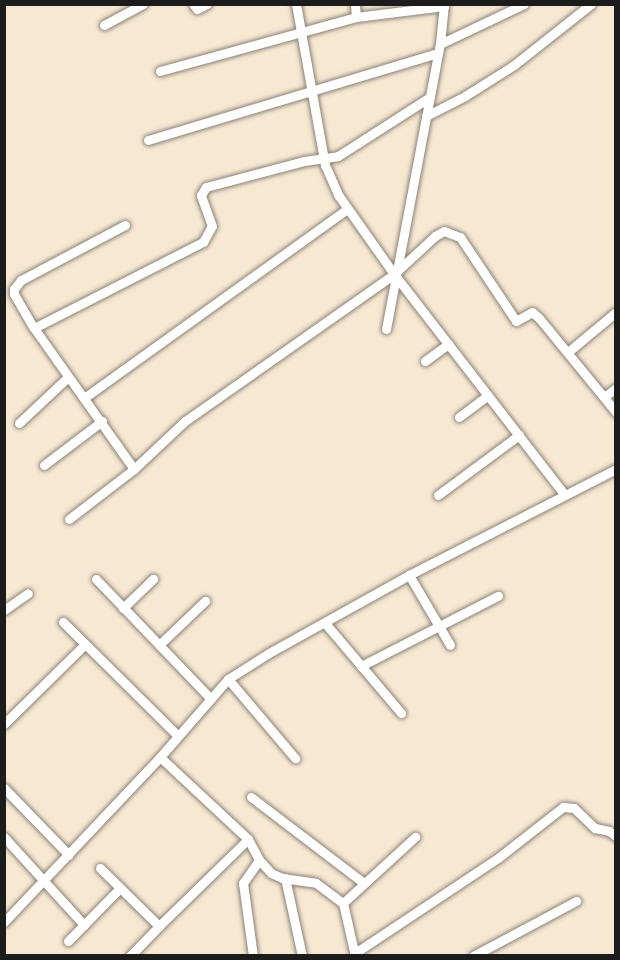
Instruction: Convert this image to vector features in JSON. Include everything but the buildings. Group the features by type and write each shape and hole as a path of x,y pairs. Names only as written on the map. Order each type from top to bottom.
{"street":[{"path":"104,25 143,4"},
{"path":"193,4 198,9 207,4"},
{"path":"296,4 324,159 331,181 347,209 394,274 565,495"},
{"path":"355,4 356,17"},
{"path":"148,140 313,91 439,49 524,4"},
{"path":"426,116 465,96 514,65 591,4"},
{"path":"160,71 356,17 444,5 439,49 394,274 386,329"},
{"path":"34,328 203,242 212,226 201,195 206,187 345,153 430,96"},
{"path":"84,398 347,209"},
{"path":"125,225 16,284 14,294 34,328 134,469"},
{"path":"69,519 134,469 185,421 394,274 435,236 444,231 453,232 460,237 516,321 532,312 568,352 615,412"},
{"path":"568,352 615,312"},
{"path":"425,361 448,344"},
{"path":"19,423 68,377"},
{"path":"604,397 615,388"},
{"path":"459,417 488,395"},
{"path":"44,465 102,421"},
{"path":"438,495 519,435"},
{"path":"4,922 160,757 228,679 268,653 409,574 615,469"},
{"path":"409,574 450,645"},
{"path":"96,579 211,699"},
{"path":"123,608 153,579"},
{"path":"4,610 28,593"},
{"path":"361,666 498,596"},
{"path":"159,645 205,601"},
{"path":"63,622 178,736"},
{"path":"325,623 401,713"},
{"path":"4,724 85,644"},
{"path":"228,679 295,758"},
{"path":"160,757 248,839 259,860 271,873 285,878 316,883 343,903 355,954 498,858 563,807 574,808 595,828 609,831 615,836"},
{"path":"4,788 69,855"},
{"path":"251,797 364,883"},
{"path":"4,837 84,925"},
{"path":"343,903 415,837"},
{"path":"130,956 248,839"},
{"path":"253,956 243,884 259,860"},
{"path":"100,868 159,926"},
{"path":"285,878 302,956"},
{"path":"68,941 120,888"},
{"path":"473,956 576,901"}]}
